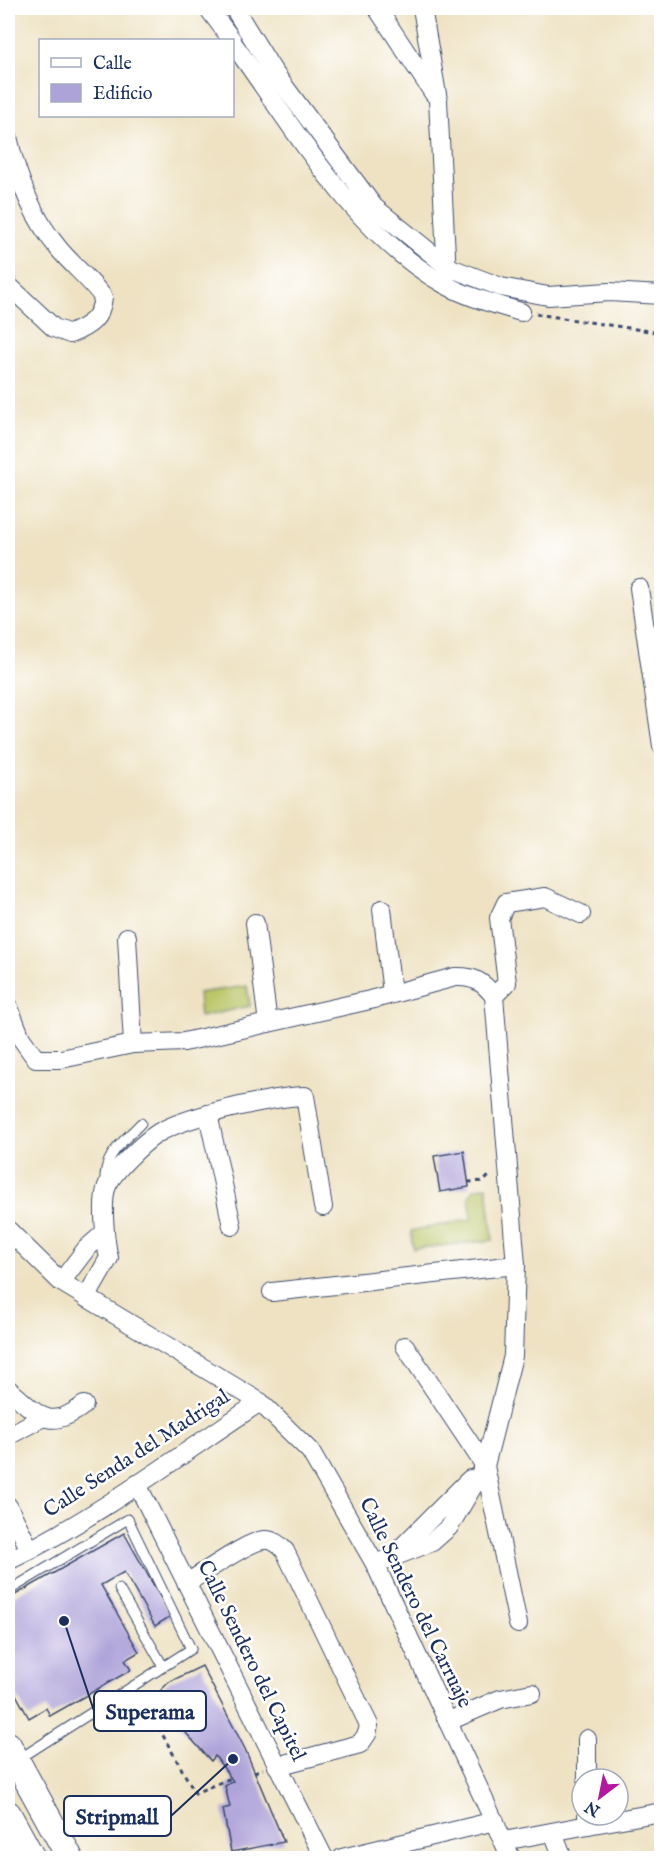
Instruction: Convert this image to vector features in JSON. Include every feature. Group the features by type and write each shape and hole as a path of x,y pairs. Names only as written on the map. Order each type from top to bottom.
{"street":[{"path":"208,8 231,39"},
{"path":"234,8 273,71 374,207 448,267 501,287 548,296 609,292 662,295"},
{"path":"377,8 438,100"},
{"path":"422,8 438,100 448,267 446,285"},
{"path":"234,44 354,208 384,241 417,268 446,285 521,312"},
{"path":"8,137 19,179 37,220 60,250 89,278 103,297 102,311 90,325 70,334 54,328 8,285"},
{"path":"521,312 523,290"},
{"path":"521,312 548,296"},
{"path":"639,588 662,746"},
{"path":"494,996 507,983 499,918 506,903 544,897 581,914"},
{"path":"382,909 392,993"},
{"path":"255,923 268,1023"},
{"path":"127,937 133,1044"},
{"path":"8,1005 21,1038 36,1059 61,1059 133,1044 184,1042 466,976 483,982 494,996 498,1014 516,1265 513,1356 485,1466 433,1514 423,1527 383,1561"},
{"path":"86,1298 108,1263 103,1234 106,1188 130,1158 158,1133 208,1114 305,1096 323,1207"},
{"path":"208,1114 232,1226"},
{"name":"Calle Sendero del Carruaje","path":"8,1230 61,1282 225,1378 260,1402 310,1451 383,1561 449,1721 511,1858"},
{"path":"61,1282 86,1250 103,1234"},
{"path":"272,1292 516,1265"},
{"path":"405,1346 485,1466 518,1623"},
{"path":"8,1389 43,1417 54,1420 66,1419 84,1405"},
{"name":"Calle Senda del Madrigal","path":"8,1561 30,1550 137,1484 260,1402"},
{"path":"8,1436 43,1417"},
{"name":"Calle Sendero del Capitel","path":"137,1484 324,1858"},
{"path":"8,1506 30,1550"},
{"path":"188,1582 253,1544 266,1539 278,1544 285,1551 300,1581 369,1725 367,1734 360,1743 277,1766"},
{"path":"449,1721 500,1699 532,1693"},
{"path":"587,1739 587,1767"},
{"path":"12,1752 70,1858"},
{"path":"630,1815 662,1812"},
{"path":"8,1814 32,1858"},
{"path":"342,1858 495,1821"},
{"path":"504,1841 553,1832 570,1826"},
{"path":"553,1832 563,1858"}],"lane":[{"path":"106,1188 104,1168 107,1161 141,1123"},
{"path":"8,1591 128,1519 191,1649 134,1684 12,1752"},
{"path":"119,1588 163,1666"}],"path":[{"path":"521,312 662,333"},
{"path":"468,1182 484,1181 491,1174"},
{"path":"134,1684 195,1793 231,1778"}],"green space":[{"path":"247,986 250,1006 200,1017 198,993"},
{"path":"487,1186 493,1240 413,1249 411,1231 472,1219 469,1197 474,1189"}],"building":[{"path":"464,1151 469,1187 440,1192 434,1156"},
{"path":"124,1533 171,1616 155,1626 124,1572 101,1585 139,1652 125,1660 131,1670 50,1716 46,1708 29,1718 8,1680 8,1599"},
{"path":"202,1666 245,1749 284,1842 231,1852 223,1809 230,1807 225,1786 233,1781 215,1756 211,1761 154,1697 169,1682"}],"place":[{"name":"Superama","path":"64,1621"},
{"name":"Stripmall","path":"233,1759"}]}
